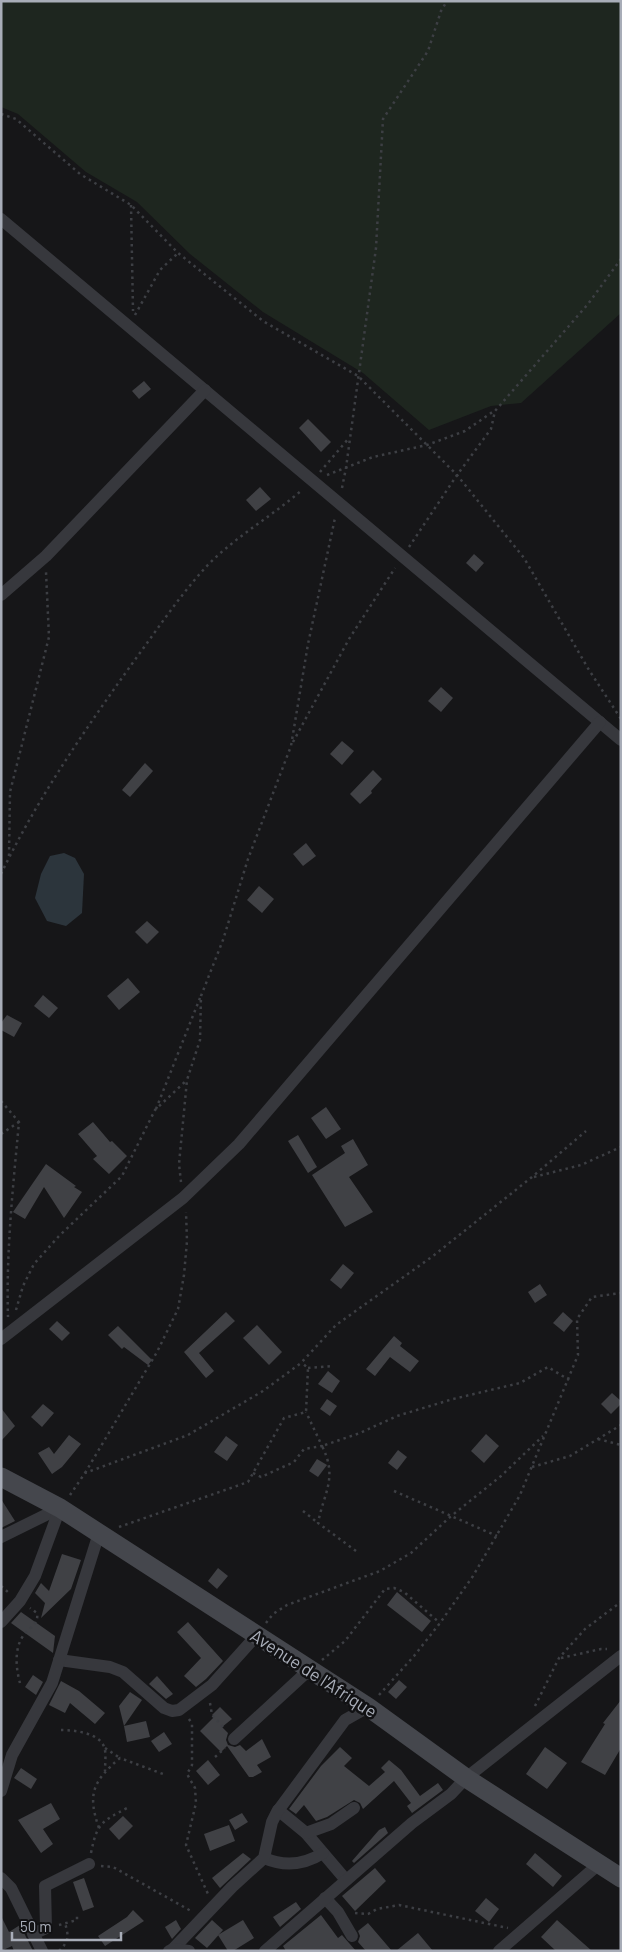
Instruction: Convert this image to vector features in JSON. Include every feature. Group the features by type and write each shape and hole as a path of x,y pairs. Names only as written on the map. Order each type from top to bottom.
{"main road":[{"name":"Avenue de l'Afrique","path":"1,1477 60,1508 99,1533 368,1707 466,1778 621,1878"}],"street":[{"path":"1,218 621,740"},
{"path":"1,595 46,556 205,390"},
{"path":"5,1336 183,1198 239,1144 600,722"},
{"path":"1,1537 60,1508"},
{"path":"1,1622 20,1601 35,1576 60,1508"},
{"path":"1,1790 12,1755 52,1683 99,1533"},
{"path":"59,1660 110,1667 123,1672 164,1708 172,1711 179,1710 212,1685 256,1636"},
{"path":"264,1951 412,1823 451,1794 466,1778 616,1653"},
{"path":"234,1739 309,1670"},
{"path":"171,1950 264,1858 272,1822 278,1810 345,1720 368,1707"},
{"path":"306,1833 331,1824 354,1808"},
{"path":"278,1810 306,1833 346,1880"},
{"path":"264,1858 278,1864 296,1863 311,1860 323,1853"},
{"path":"34,1934 46,1928 45,1886 89,1864"},
{"path":"500,1951 599,1864"},
{"path":"1,1878 11,1888 42,1951"},
{"path":"325,1898 338,1912 352,1936"},
{"path":"171,1950 189,1951"}],"path":[{"path":"291,746 308,644 346,468 376,248 383,119 428,51 441,11 447,1"},
{"path":"1,114 16,119 80,174 131,205 178,253 263,321 358,376 457,475 524,558 589,670 621,719"},
{"path":"131,205 133,318 160,270 178,253"},
{"path":"313,481 372,457 427,444 465,431 495,411 588,304 621,259"},
{"path":"5,1336 23,1286 34,1264 59,1236 122,1176 155,1110 201,996 223,940 248,858 291,746 349,639 457,475 491,429 495,411"},
{"path":"1,874 40,800 108,698 176,602 206,567 313,481 350,436"},
{"path":"9,858 10,792 50,637 46,556"},
{"path":"60,1508 85,1472 157,1352 178,1309 187,1242 187,1217 179,1164 187,1080 200,1040 201,996"},
{"path":"155,1110 187,1080"},
{"path":"1,1101 19,1122 10,1215 5,1336"},
{"path":"1,1134 19,1122"},
{"path":"85,1472 188,1436 263,1391 301,1362 336,1326 433,1256 532,1178 586,1132"},
{"path":"532,1178 581,1165 621,1147"},
{"path":"368,1707 414,1656 440,1623 473,1576 520,1495 578,1355 578,1319 592,1297 621,1293"},
{"path":"301,1362 308,1368 333,1366"},
{"path":"253,1473 261,1477 294,1462 304,1449 322,1446 360,1433 397,1416 520,1382 548,1367 569,1380"},
{"path":"308,1368 306,1412 328,1459 330,1479 318,1523"},
{"path":"99,1533 248,1482 284,1418 306,1412"},
{"path":"532,1467 570,1456 621,1426"},
{"path":"256,1636 273,1614 287,1605 380,1571 411,1553 450,1517 501,1476 544,1435"},
{"path":"598,1439 621,1445"},
{"path":"394,1491 497,1536"},
{"path":"302,1511 356,1551"},
{"path":"309,1670 345,1641 386,1589 394,1588 404,1592 440,1623"},
{"path":"20,1601 36,1613 38,1618 33,1627 22,1637 17,1660 20,1683"},
{"path":"534,1709 559,1658 585,1629 621,1602"},
{"path":"559,1658 601,1649 616,1653"},
{"path":"212,1685 210,1707 212,1715 234,1739"},
{"path":"182,1707 192,1724 192,1766 187,1774 195,1788 196,1802 186,1845 214,1906"},
{"path":"60,1730 76,1731 90,1735 120,1758 162,1774"},
{"path":"105,1748 105,1770"},
{"path":"99,1828 93,1810 95,1787 105,1770 120,1758"},
{"path":"127,1808 103,1821 94,1835 89,1864 113,1867 203,1918"},
{"path":"338,1912 368,1914 377,1909 399,1905 504,1926 520,1933"},
{"path":"46,1928 77,1920 77,1915"},
{"path":"59,1951 67,1943 69,1936 65,1923"},
{"path":"1,1944 4,1951"}],"shaded area":[{"path":"1,1 621,1 621,313 521,403 491,406 429,430 363,373 263,312 190,254 137,202 86,172 18,114 1,107"},
{"path":"64,853 75,858 84,874 82,913 66,926 47,921 35,898 41,874 50,856"}],"building":[{"path":"144,381 151,389 139,399 132,391"},
{"path":"308,419 331,442 321,452 299,428"},
{"path":"260,487 271,499 256,511 246,500"},
{"path":"474,554 484,563 476,572 466,563"},
{"path":"441,687 453,698 441,712 428,701"},
{"path":"342,741 354,751 342,765 330,754"},
{"path":"145,763 153,771 130,797 122,790"},
{"path":"373,770 382,779 371,791 372,793 360,804 350,794"},
{"path":"306,843 316,856 303,866 293,854"},
{"path":"259,886 274,899 262,913 247,900"},
{"path":"147,921 159,932 147,944 135,932"},
{"path":"128,978 140,992 119,1010 107,996"},
{"path":"43,995 58,1008 49,1018 34,1006"},
{"path":"7,1015 22,1023 14,1037 1,1030 1,1023"},
{"path":"326,1107 341,1129 326,1139 311,1118"},
{"path":"93,1122 110,1142 112,1141 127,1156 109,1174 93,1159 97,1156 78,1134"},
{"path":"298,1135 317,1167 308,1173 288,1141"},
{"path":"353,1139 368,1165 349,1177 373,1212 345,1227 312,1175 345,1153 341,1146"},
{"path":"46,1164 82,1192 64,1218 44,1187 25,1219 13,1212"},
{"path":"343,1264 354,1273 341,1289 330,1280"},
{"path":"540,1284 547,1295 535,1303 528,1292"},
{"path":"226,1312 235,1321 199,1353 214,1371 206,1378 184,1352"},
{"path":"563,1312 573,1321 564,1332 553,1323"},
{"path":"57,1321 70,1333 62,1341 49,1329"},
{"path":"257,1325 282,1352 269,1365 243,1338"},
{"path":"118,1326 152,1360 148,1365 124,1347 122,1349 108,1335"},
{"path":"394,1336 402,1343 400,1346 419,1361 410,1372 390,1357 375,1376 366,1369"},
{"path":"328,1371 340,1381 332,1393 318,1384"},
{"path":"612,1393 621,1401 621,1404 611,1414 601,1404"},
{"path":"327,1399 337,1406 330,1416 320,1409"},
{"path":"43,1404 54,1413 42,1427 31,1417"},
{"path":"1,1408 15,1426 1,1441"},
{"path":"486,1434 499,1446 484,1463 471,1451"},
{"path":"69,1435 81,1444 62,1467 52,1474 38,1453 49,1447 54,1454"},
{"path":"226,1436 238,1445 227,1461 214,1452"},
{"path":"398,1450 407,1457 397,1470 388,1463"},
{"path":"317,1459 327,1465 318,1477 309,1471"},
{"path":"1,1499 15,1521 1,1528"},
{"path":"62,1554 81,1560 71,1589 41,1618 45,1603 35,1593 41,1583 49,1591"},
{"path":"218,1568 228,1576 217,1589 208,1581"},
{"path":"397,1592 431,1621 422,1632 387,1605"},
{"path":"21,1612 55,1636 53,1653 11,1623"},
{"path":"188,1622 223,1661 196,1687 184,1676 201,1658 177,1632"},
{"path":"33,1675 43,1682 36,1695 25,1687"},
{"path":"157,1676 173,1694 166,1699 149,1684"},
{"path":"399,1680 407,1687 396,1699 388,1692"},
{"path":"61,1681 79,1691 105,1713 95,1724 70,1703 65,1713 49,1705"},
{"path":"130,1692 142,1700 124,1726 119,1706"},
{"path":"621,1700 621,1748 605,1775 581,1762 605,1724 603,1723"},
{"path":"220,1707 232,1719 222,1727 228,1733 226,1740 228,1745 235,1747 240,1745 246,1751 262,1739 271,1757 257,1765 262,1772 253,1777 249,1777 227,1746 221,1752 200,1731 214,1717 212,1715"},
{"path":"146,1721 150,1737 127,1742 124,1726"},
{"path":"164,1732 172,1744 159,1752 151,1741"},
{"path":"340,1747 352,1758 344,1766 369,1786 385,1772 381,1768 389,1760 401,1770 420,1796 438,1783 443,1790 412,1813 407,1806 411,1803 394,1781 363,1809 360,1803 354,1800 327,1817 316,1821 304,1805 296,1814 289,1809 321,1766"},
{"path":"545,1747 567,1763 547,1789 526,1774"},
{"path":"208,1760 220,1775 208,1785 196,1771"},
{"path":"21,1768 37,1779 31,1789 14,1778"},
{"path":"51,1803 60,1819 43,1829 53,1844 41,1853 18,1820"},
{"path":"242,1813 248,1822 235,1830 229,1820"},
{"path":"123,1816 133,1826 119,1840 109,1829"},
{"path":"229,1825 235,1841 210,1851 204,1834"},
{"path":"385,1827 388,1833 354,1863 352,1861 379,1830"},
{"path":"243,1853 251,1859 220,1888 212,1878"},
{"path":"535,1853 562,1876 553,1887 526,1864"},
{"path":"375,1868 386,1881 355,1911 342,1896"},
{"path":"84,1878 94,1907 83,1911 73,1882"},
{"path":"486,1898 499,1909 489,1922 475,1911"},
{"path":"296,1902 301,1909 280,1927 273,1917"},
{"path":"133,1910 144,1921 105,1946 98,1936 127,1917"},
{"path":"321,1915 338,1938 342,1935 356,1951 286,1951 283,1946"},
{"path":"1,1916 9,1932 20,1925 33,1951 14,1951 12,1946 1,1951"},
{"path":"176,1920 181,1929 172,1939 165,1927"},
{"path":"212,1920 223,1930 207,1948 195,1938"},
{"path":"243,1920 254,1938 233,1951 228,1951 218,1935"},
{"path":"557,1920 592,1951 556,1951 541,1937"},
{"path":"368,1923 392,1951 366,1951 358,1942 360,1936 358,1931"},
{"path":"418,1933 433,1951 396,1951"}]}
